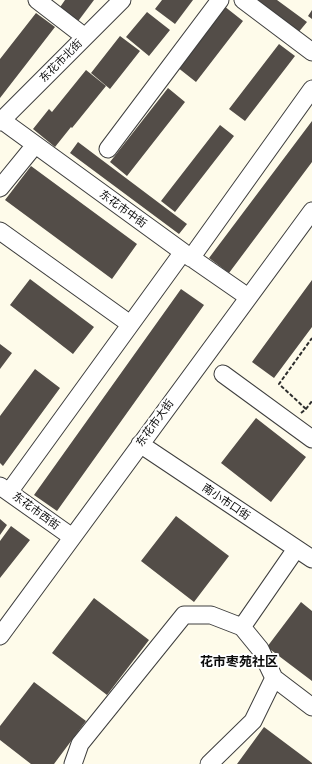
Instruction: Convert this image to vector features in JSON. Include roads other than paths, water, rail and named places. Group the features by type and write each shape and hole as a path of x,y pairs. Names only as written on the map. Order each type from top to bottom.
{"street":[{"path":"37,0 85,37"},
{"name":"东花市北街","path":"0,120 122,0"},
{"path":"108,149 220,0"},
{"path":"243,0 312,52"},
{"path":"4,489 130,324 187,255 312,89"},
{"name":"东花市中街","path":"0,120 187,255 248,297"},
{"path":"0,188 35,145"},
{"name":"东花市大街","path":"0,636 312,211"},
{"path":"0,231 130,324"},
{"path":"223,374 312,439"},
{"name":"南小市口街","path":"140,444 312,559"},
{"name":"东花市西街","path":"4,489 72,537"},
{"path":"242,627 296,549"},
{"path":"73,764 80,744 184,615 210,615 242,627 260,649 274,678 312,707"},
{"path":"209,764 254,721 274,678"}],"district":[{"name":"花市枣苑社区","path":"239,662"}]}
